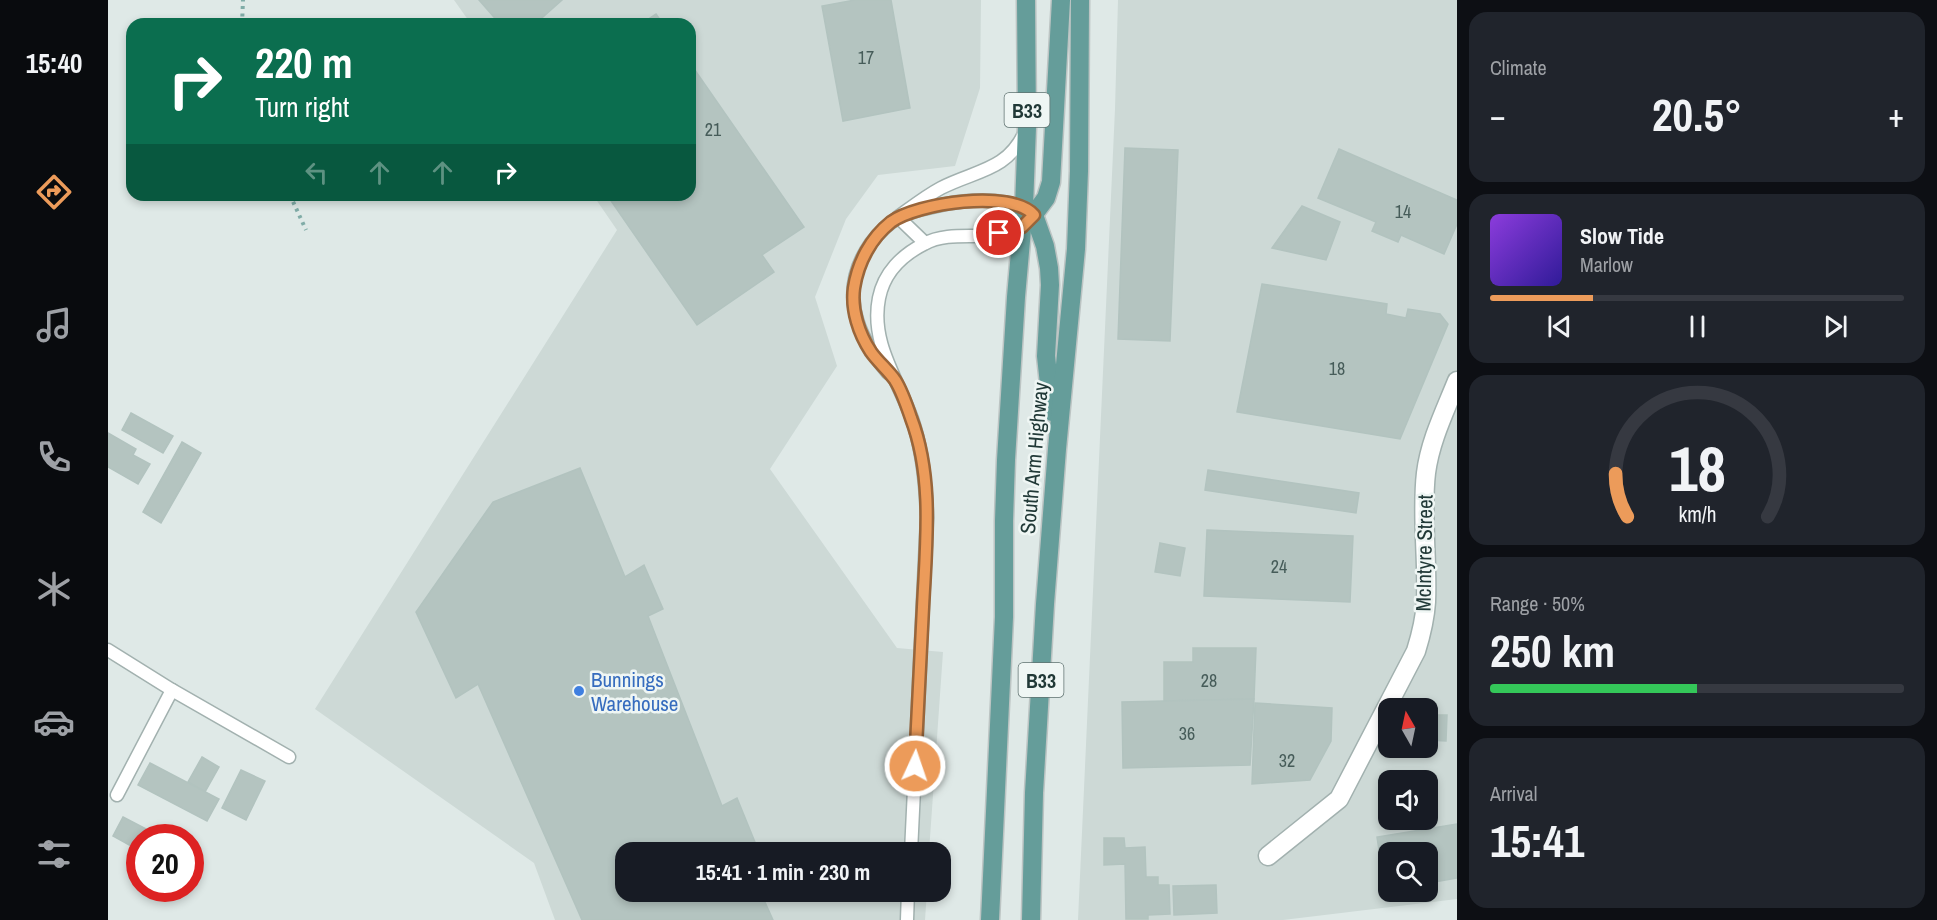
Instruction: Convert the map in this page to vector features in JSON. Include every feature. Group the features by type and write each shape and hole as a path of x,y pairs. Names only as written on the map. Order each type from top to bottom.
{"main road":[{"name":"South Arm Highway","path":"990,920 1005,617 1006,460 1027,216 1026,0"},
{"path":"1057,449 1046,356 1050,276 1045,246 1027,216 1046,198 1051,182 1061,0"},
{"name":"South Arm Highway","path":"1031,920 1035,782 1057,449 1076,249 1080,0"}],"street":[{"name":"McIntyre Street","path":"1268,856 1340,799 1416,651 1426,603 1424,493 1426,471 1430,452 1457,381"}],"lane":[{"path":"895,381 870,351 858,324 853,298 858,271 867,250 881,231 943,187 1000,163 1014,150 1027,127"},
{"path":"898,217 934,207 970,201 1007,202 1027,216 999,233 948,237 925,243 891,269 881,289 877,309 881,345 912,418 922,453 927,518 911,842"},
{"path":"898,217 925,243"},
{"path":"108,650 172,690 290,757"},
{"path":"117,795 172,690"},
{"path":"907,920 908,902"}],"path":[{"path":"242,18 243,0"},
{"path":"293,201 306,230"}],"shaded area":[{"path":"454,0 981,0 980,88 955,166 878,175 846,219 815,297 837,366 770,469 897,648 943,652 930,842 615,842 615,902 926,902 925,920 555,920 534,863 315,709 617,230 597,201 696,201 696,18 467,18"},
{"path":"1118,0 1457,0 1457,899 1438,901 1438,842 1378,842 1378,902 1432,902 1283,920 1078,920"}],"building":[{"path":"479,0 562,0 542,18 495,18"},
{"path":"855,0 891,0 910,108 843,121 822,6"},
{"path":"696,72 804,227 762,255 774,272 697,325 611,201 696,201"},
{"path":"1125,148 1178,150 1170,341 1118,339"},
{"path":"1339,149 1457,200 1457,224 1444,254 1401,235 1398,242 1372,231 1376,222 1318,198"},
{"path":"1302,206 1340,222 1326,260 1272,248"},
{"path":"1262,284 1387,304 1386,314 1406,318 1408,309 1440,314 1448,324 1400,439 1237,412"},
{"path":"131,413 173,436 163,453 122,430"},
{"path":"108,433 136,449 133,455 150,464 138,484 108,467"},
{"path":"182,442 201,453 161,523 143,512"},
{"name":"Bunnings Warehouse","path":"580,468 625,577 644,565 663,609 648,616 722,806 737,798 755,842 615,842 615,902 765,902 773,920 582,920 478,684 456,698 416,612 493,502"},
{"path":"1208,470 1359,493 1356,513 1205,490"},
{"path":"1207,530 1353,536 1350,602 1204,596"},
{"path":"1160,543 1185,548 1180,576 1155,572"},
{"path":"1193,648 1256,648 1254,699 1164,701 1164,662 1193,662"},
{"path":"1254,699 1250,765 1123,768 1122,702"},
{"path":"1255,703 1332,708 1331,741 1310,780 1252,784"},
{"path":"1438,715 1447,715 1446,741 1438,741"},
{"path":"202,757 219,767 205,792 188,782"},
{"path":"150,763 219,799 207,821 138,785"},
{"path":"241,770 265,781 246,820 222,808"},
{"path":"123,817 137,824 126,824 126,843 113,836"},
{"path":"1457,824 1457,878 1438,881 1438,842 1378,844 1377,837 1420,830 1438,830 1438,827"},
{"path":"1104,838 1124,838 1125,848 1145,847 1146,877 1158,877 1158,885 1169,885 1170,914 1148,915 1148,919 1126,919 1125,864 1104,865"},
{"path":"1216,885 1217,913 1174,915 1173,886"}],"place":[{"name":"Bunnings Warehouse","path":"579,691"}],"route":[{"path":"915,766 927,518 922,453 912,418 895,381 865,342 854,306 854,288 861,261 874,240 890,223 908,213 954,203 997,201 1024,207 1034,215 1022,227 999,233"}]}
